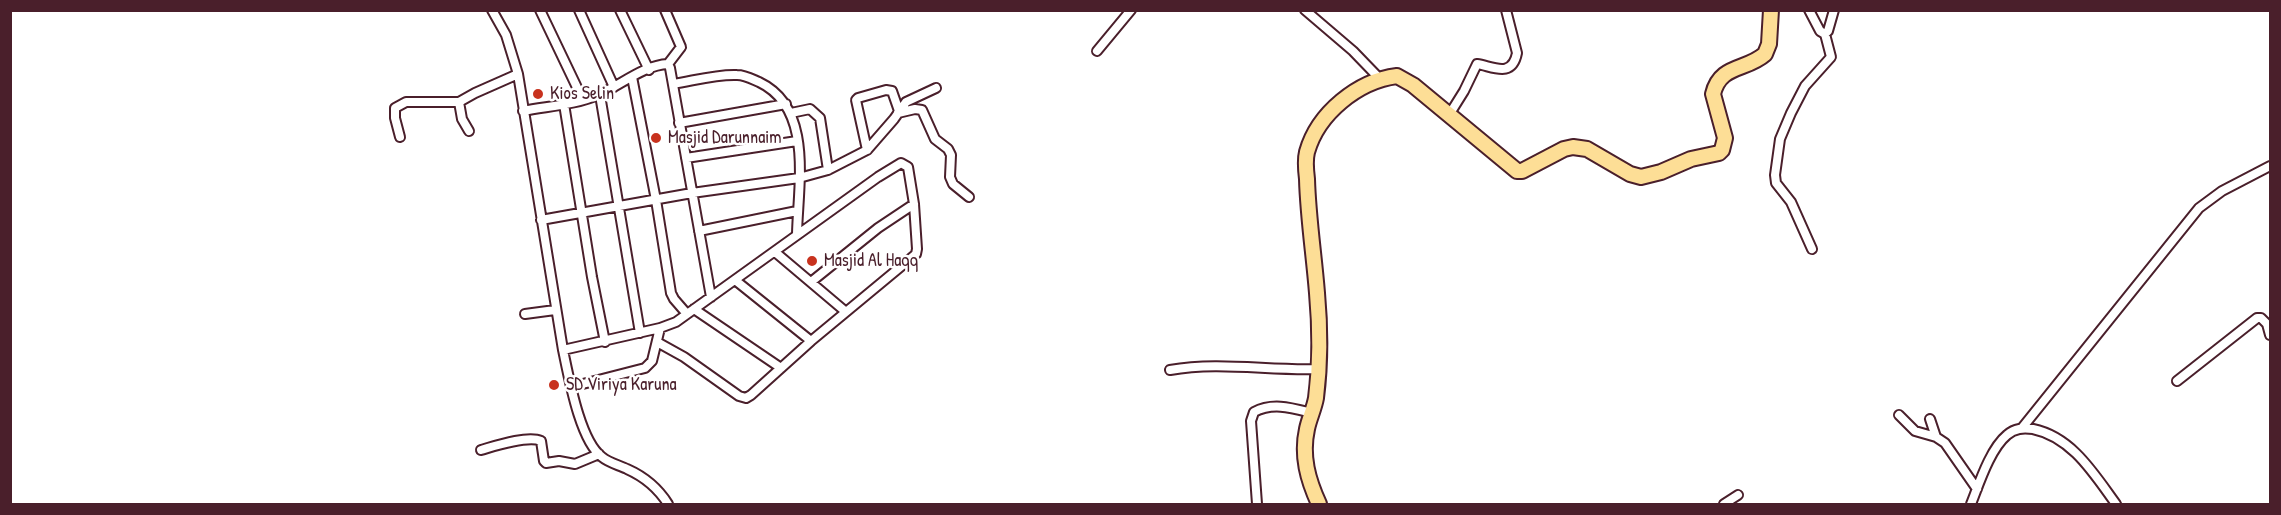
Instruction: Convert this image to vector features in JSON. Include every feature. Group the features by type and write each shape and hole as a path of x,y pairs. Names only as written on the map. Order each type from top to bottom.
{"highway":[{"path":"1319,504 1305,465 1307,430 1315,401 1319,369 1318,296 1307,197 1306,154 1322,120 1348,97 1381,80 1397,76 1517,171 1522,171 1564,149 1578,147 1587,149 1637,176 1661,172 1691,159 1719,153 1722,150 1725,138 1713,94 1714,88 1720,77 1727,72 1765,54 1769,44 1771,10"}],"street":[{"path":"492,10 506,35 518,74 555,310 571,387 588,441 599,454 610,462 640,475 656,488 668,504"},
{"path":"540,10 583,100"},
{"path":"579,10 614,87"},
{"path":"620,10 649,70"},
{"path":"523,111 583,100 632,77 668,64 681,47 664,10"},
{"path":"1097,51 1131,10"},
{"path":"1305,10 1353,51 1381,80"},
{"path":"1449,116 1464,92 1477,64 1500,70 1515,60 1517,53 1506,10"},
{"path":"1809,10 1820,31 1825,34 1831,57 1805,86 1791,113 1780,139 1775,180 1791,202 1812,249"},
{"path":"1825,34 1834,10"},
{"path":"668,64 711,297"},
{"path":"400,137 395,118 395,108 398,105 406,102 459,102 518,74"},
{"path":"673,84 740,75 772,90 786,104 791,113 797,141 799,178 797,234"},
{"path":"632,77 671,293 674,299 781,368"},
{"path":"541,220 619,208 692,193 799,178 828,170 867,150 911,98 936,88"},
{"path":"867,150 857,107 858,98 886,90 892,91 898,112"},
{"path":"600,94 640,333"},
{"path":"459,102 462,119 469,131"},
{"path":"564,104 605,342"},
{"path":"679,123 786,104"},
{"path":"791,113 810,109 820,118 828,170"},
{"path":"898,112 922,110 935,139 948,149 951,155 950,177 953,184 969,197"},
{"path":"686,158 797,141"},
{"path":"563,350 660,328 691,312 797,234 901,163 906,165 910,171 914,204 916,254 811,341 751,395 743,398 684,357 657,342"},
{"path":"1971,504 2000,443 2008,434 2022,428 2199,208 2222,191 2271,166"},
{"path":"811,282 878,228 914,204"},
{"path":"699,231 797,212"},
{"path":"775,252 846,312"},
{"path":"735,280 811,341"},
{"path":"525,314 555,310"},
{"path":"2177,381 2257,318 2266,322 2271,335"},
{"path":"571,387 645,368 652,361 660,328"},
{"path":"1170,370 1217,366 1284,370 1319,369"},
{"path":"1257,504 1251,421 1254,412 1265,406 1279,406 1312,413"},
{"path":"1899,415 1915,431 1936,437 1948,447 1977,489"},
{"path":"1930,419 1936,437"},
{"path":"2022,428 2043,431 2064,442 2083,460 2116,504"},
{"path":"481,450 505,443 536,439 541,441 546,463 559,461 575,464 599,454"},
{"path":"1724,504 1738,495"}],"place":[{"name":"Kios Selin","path":"538,94"},
{"name":"Masjid Darunnaim","path":"656,138"},
{"name":"Masjid Al Haqq","path":"812,261"},
{"name":"SD Viriya Karuna","path":"554,385"}]}
